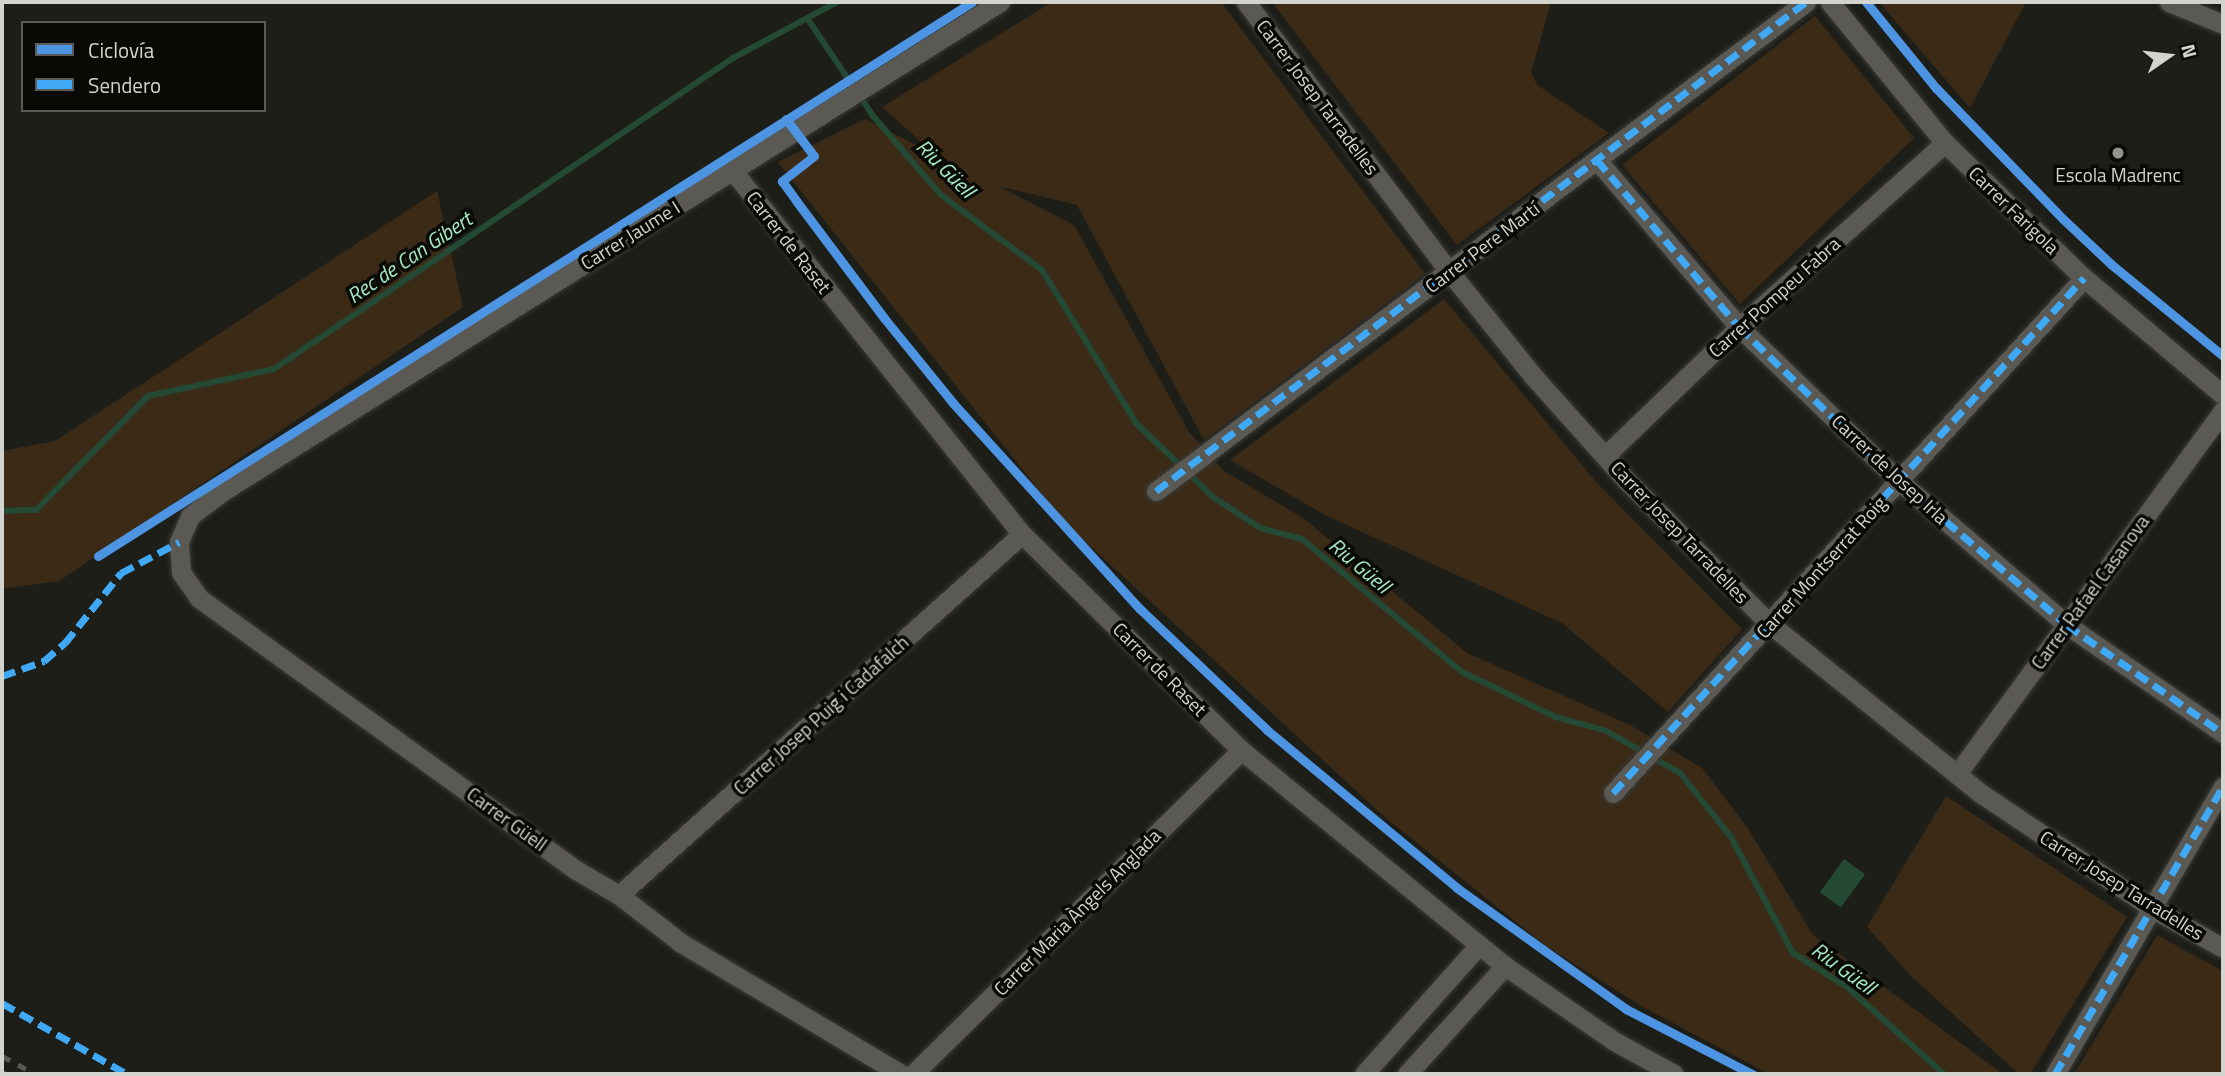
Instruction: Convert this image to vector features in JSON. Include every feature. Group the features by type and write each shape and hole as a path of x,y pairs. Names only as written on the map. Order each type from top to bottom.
{"street":[{"name":"Carrer Jaume I","path":"190,516 220,493 1000,2"},
{"name":"Carrer Josep Tarradelles","path":"1246,2 1449,271 1533,376 1626,480 1770,624 1983,795 2150,907 2223,948"},
{"name":"Carrer Pere Martí","path":"1156,491 1806,2"},
{"name":"Carrer Farigola","path":"1830,2 1945,143 2084,278 2223,395"},
{"path":"2169,2 2223,24"},
{"name":"Carrer Pompeu Fabra","path":"1606,455 1740,327 1945,143"},
{"name":"Carrer de Josep Irla","path":"1597,160 1740,327 1898,481 2067,625 2223,733"},
{"name":"Carrer de Raset","path":"733,171 1022,534 1241,750 1478,946 1614,1041 1675,1074"},
{"name":"Carrer Montserrat Roig","path":"1613,793 2084,278"},
{"name":"Carrer Rafael Casanova","path":"1956,774 2223,410"},
{"name":"Carrer Güell","path":"190,516 182,529 178,558 186,583 199,598 576,870 619,895 680,942 901,1074"},
{"name":"Carrer Josep Puig i Cadafalch","path":"619,895 1022,534"},
{"name":"Carrer Maria Àngels Anglada","path":"913,1074 1241,750"},
{"path":"2055,1074 2150,907 2223,788"},
{"path":"1364,1074 1478,946"},
{"path":"1407,1074 1505,966"}],"shaded area":[{"path":"1052,2 1221,2 1425,274 1204,440 1077,205 998,186 1074,225 1189,432 1224,471 1303,518 1467,653 1630,725 1702,768 1747,827 1813,935 2003,1074 1769,1074 1643,1007 1546,946 1387,819 1065,523 778,162 865,119 936,155 882,107"},
{"path":"1272,2 1551,2 1531,72 1537,85 1609,133 1457,245"},
{"path":"1879,2 2026,2 1970,108"},
{"path":"1815,16 1914,138 1740,304 1622,165"},
{"path":"437,191 463,307 59,581 2,589 2,451 55,441"},
{"path":"1444,299 1596,482 1742,629 1668,712 1562,623 1325,515 1230,460"},
{"path":"1946,796 2127,917 2030,1074 2019,1074 1912,977 1867,927"},
{"path":"1844,859 1865,874 1841,907 1820,892"},
{"path":"2157,935 2223,971 2223,1074 2074,1074"}],"waterway":[{"name":"Rec de Can Gibert","path":"2,511 36,510 148,396 274,369 733,58 837,2"},
{"name":"Riu Güell","path":"807,18 873,116 941,195 1042,270 1136,423 1213,497 1260,528 1302,539 1462,672 1556,717 1606,731 1680,773 1731,837 1793,953 1847,987 1944,1074"}],"railway":[{"path":"2,1056 36,1074"},
{"path":"2,1072 6,1074"}],"marked path":[{"path":"1156,491 1806,2"},
{"path":"1597,160 1739,327 1898,480 2067,625 2223,733"},
{"path":"1613,793 2084,278"},
{"path":"2,676 44,661 65,643 121,573 179,542"},
{"path":"2055,1074 2223,787"},
{"path":"2,1003 127,1074"}],"cycle path":[{"path":"98,556 972,2"},
{"path":"1866,2 1936,88 2063,219 2112,265 2223,356"},
{"path":"786,119 814,156 782,181 797,202 884,318 953,403 1139,608 1267,730 1457,888 1626,1009 1752,1074"}],"place":[{"name":"Escola Madrenc","path":"2118,153"}]}
